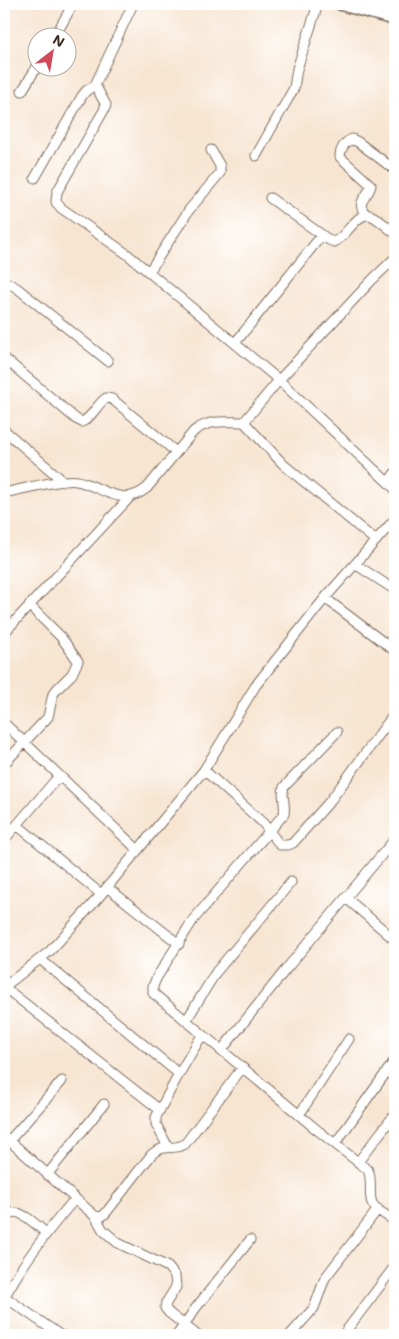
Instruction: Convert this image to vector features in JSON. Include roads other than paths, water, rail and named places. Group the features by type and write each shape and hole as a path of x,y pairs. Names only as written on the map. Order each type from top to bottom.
{"main road":[{"path":"341,4 370,8 395,20"}],"street":[{"path":"60,28 73,4"},
{"path":"34,178 82,96 95,85 133,4"},
{"path":"256,156 294,88 297,69 318,4"},
{"path":"22,91 30,78"},
{"path":"95,85 106,104 57,192 56,202 61,208 127,254 279,380 395,489"},
{"path":"395,170 352,139 345,144 340,152 340,157 371,185 370,190 363,198 362,210 395,233"},
{"path":"149,272 189,210 220,172 220,166 210,150"},
{"path":"270,198 334,242 341,240 361,216 366,214"},
{"path":"235,343 322,235"},
{"path":"244,422 279,380 372,280 395,258"},
{"path":"4,281 18,288 108,361"},
{"path":"4,358 76,419 82,422 86,420 102,401 106,398 112,399 176,452"},
{"path":"4,493 63,481 77,481 103,492 131,496 147,488 194,431 203,424 244,422 284,465 376,541"},
{"path":"4,430 63,481"},
{"path":"388,482 395,473"},
{"path":"4,633 131,496"},
{"path":"160,1110 4,987 50,951 104,891 204,770 256,685 325,598 395,519"},
{"path":"355,564 395,590"},
{"path":"325,598 395,651"},
{"path":"4,764 48,717 54,694 72,674 78,661 61,636 29,605"},
{"path":"204,770 270,831 280,844 288,846 293,843 330,801 395,713"},
{"path":"4,723 138,850"},
{"path":"337,732 284,787 282,793 285,807 284,814 193,920 157,977 153,986 153,993 221,1051 368,1170 371,1177 372,1202 378,1209 395,1221"},
{"path":"4,840 60,776"},
{"path":"17,825 104,891 179,944"},
{"path":"221,1051 395,839"},
{"path":"186,1021 216,972 291,882"},
{"path":"346,898 395,940"},
{"path":"40,959 179,1074"},
{"path":"168,1147 156,1124 156,1117 202,1035"},
{"path":"299,1115 350,1039"},
{"path":"335,1144 395,1060"},
{"path":"95,1216 101,1217 105,1214 152,1154 160,1148 180,1147 185,1144 242,1068"},
{"path":"62,1081 6,1138 95,1216 103,1230 118,1242 168,1267 175,1276 176,1286 165,1308 197,1335"},
{"path":"47,1175 104,1104"},
{"path":"358,1162 395,1114"},
{"path":"60,1335 4,1298 9,1287 46,1233 75,1199"},
{"path":"290,1335 314,1308 325,1278 378,1209"},
{"path":"4,1222 11,1213 16,1212 22,1214 46,1233"},
{"path":"177,1335 250,1240"},
{"path":"343,1335 395,1266"}]}
